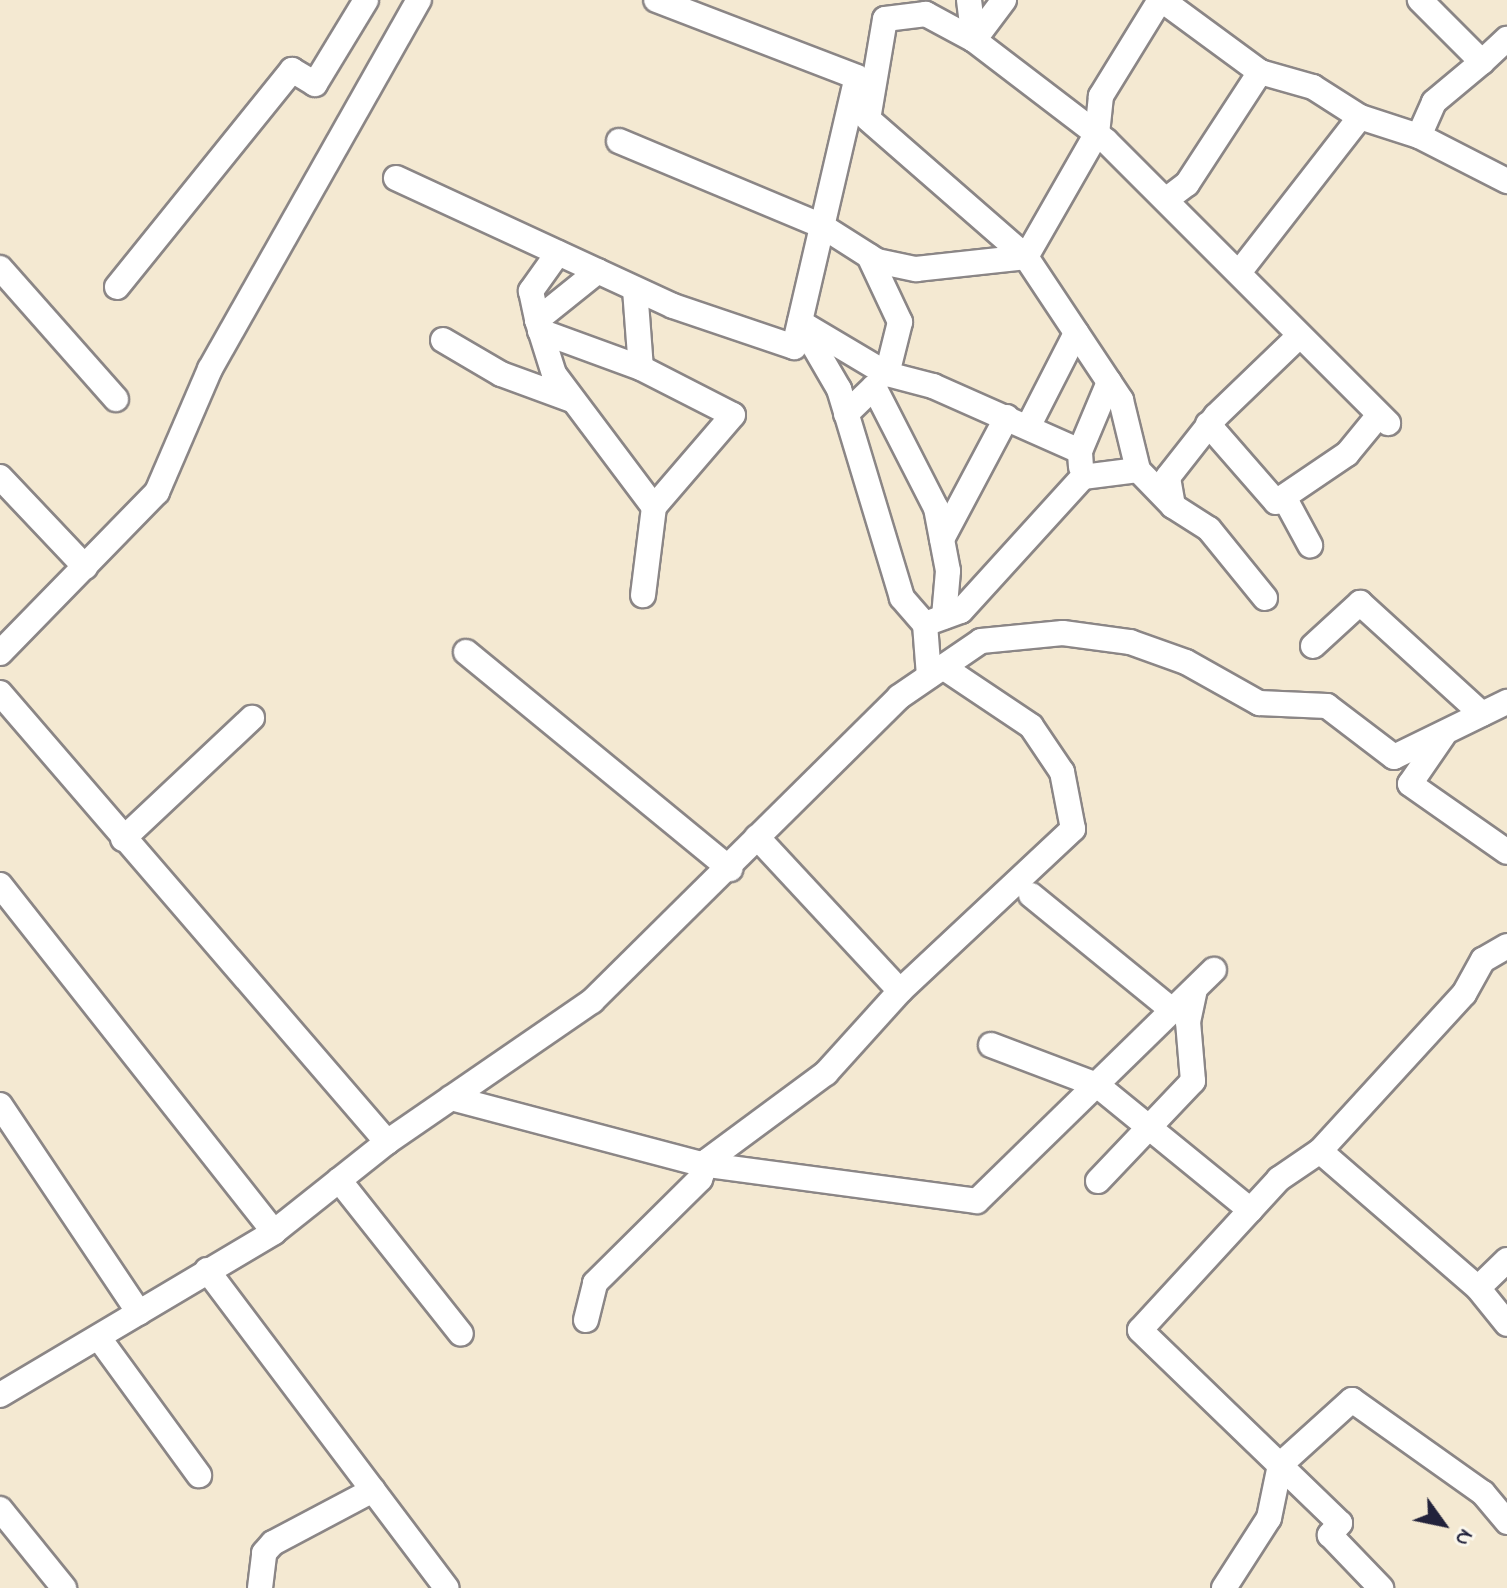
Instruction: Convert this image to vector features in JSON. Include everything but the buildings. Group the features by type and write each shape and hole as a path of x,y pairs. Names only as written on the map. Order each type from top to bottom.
{"street":[{"path":"117,287 292,70 315,84 366,0"},
{"path":"396,178 635,289 794,347 857,77 656,0"},
{"path":"969,0 974,40"},
{"path":"974,40 1004,0"},
{"path":"1026,257 1097,133 1101,96 1161,0 1260,72 1313,87 1360,117 1419,136 1507,181"},
{"path":"1420,0 1482,62"},
{"path":"0,653 157,492 210,369 414,2"},
{"path":"1208,424 1276,502 1347,454 1384,419 1299,336 1241,270 1097,133 974,40 926,14 885,19 868,119 1026,257 1109,382 1138,470 1173,506 1209,529 1265,598"},
{"path":"1419,136 1434,102 1507,39"},
{"path":"1167,199 1187,184 1260,72"},
{"path":"1241,270 1360,117"},
{"path":"619,141 822,226 869,256 916,269 1026,257"},
{"path":"558,253 531,291 538,325 572,400 654,507"},
{"path":"869,256 900,322 887,374"},
{"path":"0,268 116,399"},
{"path":"538,325 598,271"},
{"path":"635,289 641,368"},
{"path":"800,322 887,374 1018,422 1080,451"},
{"path":"800,322 846,414 902,598 935,621"},
{"path":"538,325 641,368 733,415 654,507 643,595"},
{"path":"942,539 1076,333"},
{"path":"1173,506 1168,477 1208,424 1299,336"},
{"path":"443,340 501,374 572,400"},
{"path":"1083,477 1080,451 1109,382"},
{"path":"846,414 874,387 936,508 942,539 935,621 936,672"},
{"path":"935,621 961,611 1032,540 1083,477 1138,470"},
{"path":"0,477 85,567"},
{"path":"1284,497 1310,545"},
{"path":"1313,646 1360,603 1482,714"},
{"path":"0,1395 274,1232 387,1142 592,1001 730,869 793,795 936,672 981,641 1063,633 1130,642 1186,662 1259,703 1327,706 1385,755 1407,754 1507,702"},
{"path":"466,652 730,869"},
{"path":"586,1320 595,1283 700,1179 705,1165 826,1073 900,991 1073,829 1062,772 1031,726 936,672"},
{"path":"0,693 387,1142"},
{"path":"123,839 252,718"},
{"path":"1445,734 1410,784 1507,852"},
{"path":"757,837 900,991"},
{"path":"0,885 274,1232"},
{"path":"1031,895 1173,1011"},
{"path":"1381,1588 1330,1535 1340,1523 1140,1330 1279,1179 1320,1151 1464,994 1483,960 1507,946"},
{"path":"451,1098 705,1165 977,1201 1214,970"},
{"path":"1098,1181 1151,1129 1193,1081 1188,1022 1195,989"},
{"path":"991,1045 1097,1085 1250,1210"},
{"path":"0,1105 139,1313"},
{"path":"1320,1151 1478,1288 1507,1324"},
{"path":"339,1180 461,1334"},
{"path":"1478,1288 1507,1260"},
{"path":"207,1270 447,1588"},
{"path":"99,1338 199,1475"},
{"path":"1224,1588 1269,1518 1280,1465 1352,1400 1483,1493 1507,1522"},
{"path":"260,1588 264,1553 273,1543 373,1490"},
{"path":"0,1509 64,1588"}]}
